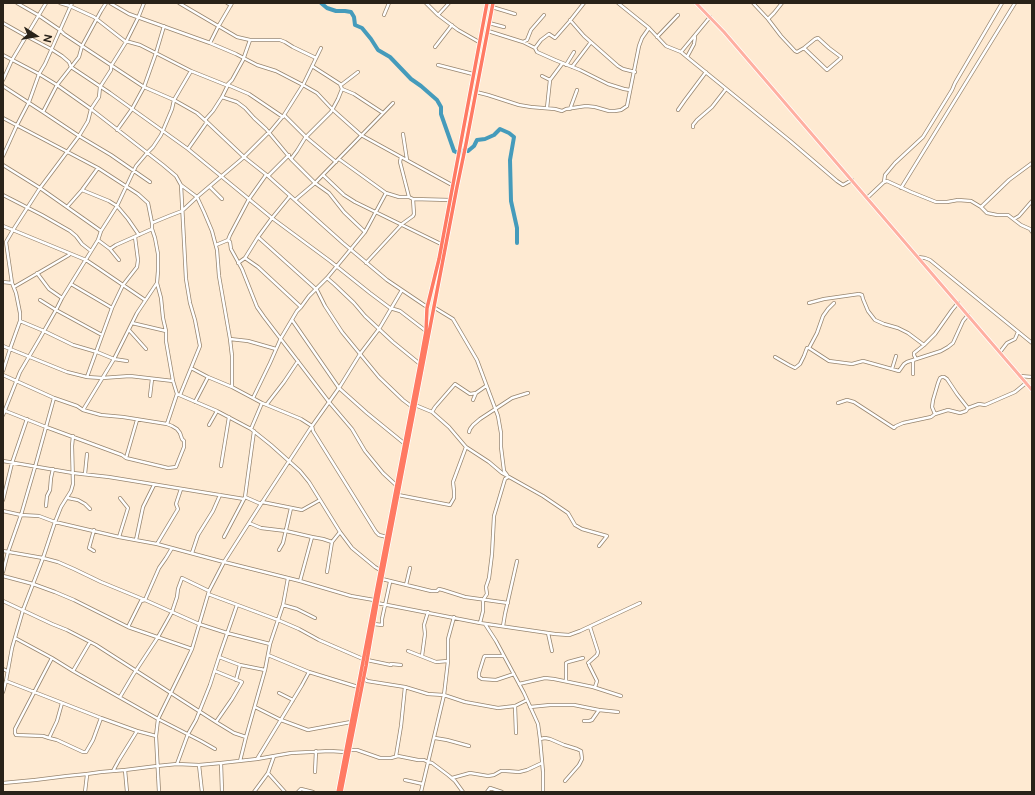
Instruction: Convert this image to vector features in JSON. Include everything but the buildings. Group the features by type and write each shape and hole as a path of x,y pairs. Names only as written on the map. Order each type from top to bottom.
{"highway":[{"path":"416,396 426,330 427,308 442,244 487,3"},
{"path":"341,792 351,722 374,624 380,570 398,495 492,5"},
{"path":"476,63 481,64"},
{"path":"438,259 444,260"},
{"path":"338,792 364,678 365,660 376,601 382,580 396,485 414,406"}],"main road":[{"path":"696,3 724,32 1032,390"}],"street":[{"path":"17,3 38,15 144,87 174,100 192,110 366,263 387,280 427,308"},
{"path":"3,80 12,60 46,3"},
{"path":"60,3 71,5 94,17 126,42 140,46 191,71 249,94 283,116 336,162"},
{"path":"43,112 57,85 79,57 82,46 100,11 106,3"},
{"path":"110,3 138,18 210,43 257,65 276,71 303,85 317,93 332,110 361,135 452,185"},
{"path":"3,371 20,321 20,313 12,283 6,242 40,188 68,152 88,121 91,109 99,96 100,87 126,42 144,3"},
{"path":"179,3 237,37 250,40 280,40 316,58"},
{"path":"210,43 232,4 227,3"},
{"path":"384,15 388,3"},
{"path":"426,3 458,30 480,42"},
{"path":"438,14 449,3"},
{"path":"535,48 541,40 549,34 555,38 584,3"},
{"path":"618,3 649,28 666,46 681,52 790,140 842,185 852,180"},
{"path":"753,3 795,51 797,52 818,38 841,58 828,70 804,48"},
{"path":"768,19 782,3"},
{"path":"867,198 884,182 885,175 895,162 923,137 1002,3"},
{"path":"902,188 1015,3"},
{"path":"3,156 29,102 39,74 45,64 71,5"},
{"path":"492,5 515,14"},
{"path":"523,42 527,40 531,30 544,15"},
{"path":"657,37 678,15"},
{"path":"681,52 710,16"},
{"path":"570,20 581,34 618,66 634,72"},
{"path":"3,23 51,49 69,62 71,67 163,130 272,218 390,308 400,311 426,330"},
{"path":"489,23 504,27"},
{"path":"434,47 452,25"},
{"path":"117,130 132,109 144,87 164,26"},
{"path":"476,92 519,105 562,111 586,106 615,112 621,110 627,106 639,46 642,38 649,28"},
{"path":"488,31 523,42 535,48 537,52 608,84 630,90"},
{"path":"687,57 694,44 695,36"},
{"path":"188,149 232,80 244,58 250,40"},
{"path":"572,67 591,42"},
{"path":"152,223 182,211 269,133 283,116 303,85 321,48"},
{"path":"547,108 550,80 574,52"},
{"path":"4,57 39,74 91,109 163,165 176,176 181,185 186,279 200,346 178,394 168,424"},
{"path":"438,65 474,74"},
{"path":"291,159 305,138 332,110 342,89 341,85 336,81 312,66"},
{"path":"3,414 16,381 29,357 62,298 98,240 101,231 117,206 136,166 153,147 161,135 172,109 174,100 191,71"},
{"path":"341,85 358,72"},
{"path":"678,110 706,72"},
{"path":"542,76 550,80"},
{"path":"229,85 232,80"},
{"path":"3,86 79,136 111,155 150,182"},
{"path":"342,89 354,94 383,113"},
{"path":"693,127 697,120 712,107 726,89"},
{"path":"570,109 577,90"},
{"path":"222,97 237,102 245,108 315,184 328,193 344,212 365,232"},
{"path":"296,200 315,184 393,103"},
{"path":"3,118 98,168 127,186 148,203 158,254 157,283 166,331 166,341 173,381 178,394 217,411 252,430 300,471 352,548 380,570"},
{"path":"403,134 407,160"},
{"path":"216,245 228,240 249,199 267,175 289,155"},
{"path":"402,157 400,162 408,197"},
{"path":"339,159 386,193 413,199 450,200"},
{"path":"981,207 1009,180 1032,163"},
{"path":"3,165 40,188 101,231"},
{"path":"67,207 98,168"},
{"path":"323,175 344,195 355,202 442,244"},
{"path":"884,182 887,181 936,202 958,200 971,201 988,213 1008,215 1021,225 1030,229 1032,232"},
{"path":"181,185 197,197 207,218 216,245 221,289 232,356 232,387"},
{"path":"210,186 222,200"},
{"path":"82,190 109,201 117,206 128,218 139,234"},
{"path":"253,398 281,338 297,311 309,296 327,278 365,232 386,193"},
{"path":"3,195 28,207 70,231 91,251"},
{"path":"238,263 245,258 258,236 290,196"},
{"path":"366,263 402,224 413,216 413,199"},
{"path":"1014,219 1019,216 1032,201"},
{"path":"3,226 86,260 145,300"},
{"path":"110,249 152,229"},
{"path":"258,236 316,290 342,332 379,378 399,396 414,406 432,412 449,427 466,447 508,476 543,496 568,513 575,525 582,529 607,536 599,546"},
{"path":"87,377 112,308 123,285 137,266 138,260 135,237"},
{"path":"98,240 110,249 119,260"},
{"path":"228,240 230,242 231,249 242,269 257,307 329,402 352,429 365,450 383,473 396,485"},
{"path":"14,287 70,254"},
{"path":"918,257 930,260 1032,343"},
{"path":"245,258 258,267 301,307"},
{"path":"37,274 49,289 62,298"},
{"path":"327,278 393,342 420,364"},
{"path":"3,282 12,283"},
{"path":"83,410 114,359 145,300 157,283"},
{"path":"72,284 112,308"},
{"path":"159,792 156,736 158,719 192,649 209,593 224,562 288,461 339,388 360,354 379,329 402,290"},
{"path":"809,303 824,299 859,294 862,295 868,311 875,320 908,333 924,346"},
{"path":"40,300 103,335"},
{"path":"775,357 795,368 800,364 807,348 809,348 817,333 823,316 834,303"},
{"path":"914,374 914,354 935,334 958,303"},
{"path":"434,308 453,319 477,360 498,416 501,433 503,472"},
{"path":"809,348 829,361 852,364 863,361 899,371 904,364 941,351 953,343 962,321 968,315"},
{"path":"292,320 339,388 405,444"},
{"path":"20,321 73,345 114,359 127,361"},
{"path":"132,323 166,331"},
{"path":"129,330 146,350"},
{"path":"1000,352 1007,343 1014,339 1018,332"},
{"path":"230,339 248,341 276,349"},
{"path":"3,346 67,372 87,377 102,378 130,376 173,381"},
{"path":"892,369 896,356"},
{"path":"267,404 298,361"},
{"path":"191,368 262,403 301,419 312,426 376,532 379,535 387,537"},
{"path":"3,375 54,398 77,406 83,410 101,415 168,424 177,429 180,433 184,442 184,447 176,468 168,468 126,458 122,455 4,410"},
{"path":"1020,376 1032,377"},
{"path":"195,402 208,377"},
{"path":"934,414 932,407 938,383 942,377 947,380 968,408"},
{"path":"150,396 152,379"},
{"path":"838,404 847,400 854,402 894,428 903,423 948,410 960,413 966,411 968,408 979,404 985,404 1015,392 1026,383"},
{"path":"432,412 455,384 470,394 476,393 486,386"},
{"path":"473,400 476,393"},
{"path":"469,432 473,425 480,419 512,398 528,393"},
{"path":"3,572 8,552 21,515 54,398"},
{"path":"224,537 244,498 252,430 262,403"},
{"path":"209,425 217,411"},
{"path":"221,466 229,417"},
{"path":"3,500 12,463 27,419"},
{"path":"126,458 137,420"},
{"path":"3,692 23,610 61,507 71,492 73,484 73,436"},
{"path":"398,495 450,505 454,498 453,482 466,447"},
{"path":"85,474 87,454"},
{"path":"3,461 73,473 109,477 244,498 262,503 302,510 320,500"},
{"path":"46,506 53,469"},
{"path":"480,623 483,611 483,600 486,594 486,586 489,578 494,516 505,479 508,476"},
{"path":"136,540 143,507 154,485"},
{"path":"157,544 178,509 176,504 181,489"},
{"path":"192,553 198,536 213,511 220,495"},
{"path":"68,498 78,500 90,509"},
{"path":"119,536 128,508 120,498"},
{"path":"279,550 283,543 291,508"},
{"path":"3,511 21,515 39,516 55,522 157,544 385,604 485,624 570,635 640,604"},
{"path":"249,523 261,528 286,531 332,542"},
{"path":"94,530 89,548 94,550"},
{"path":"327,572 332,542 340,532"},
{"path":"300,581 312,537"},
{"path":"128,627 141,601 145,600 159,568 172,548"},
{"path":"3,551 43,558 74,569 199,624 270,644"},
{"path":"503,626 517,561"},
{"path":"406,585 410,568"},
{"path":"3,576 33,584 74,600 128,627 192,649"},
{"path":"120,697 172,612 182,578 209,593 299,629 319,640 365,660 401,665"},
{"path":"240,760 266,670 270,644 283,604 288,578"},
{"path":"382,580 437,591 439,589 465,597 508,603"},
{"path":"374,624 382,625 390,582"},
{"path":"3,601 68,630 90,642 234,733 246,737"},
{"path":"283,604 315,618"},
{"path":"177,764 188,734 196,720 210,685 237,605"},
{"path":"422,656 425,634 424,625 428,612"},
{"path":"421,792 444,695 448,661 448,639 454,618"},
{"path":"485,624 514,674 538,724 543,792"},
{"path":"590,627 598,652 589,664 597,681 595,687"},
{"path":"548,633 552,651"},
{"path":"15,638 158,719 201,740 214,750"},
{"path":"73,671 90,642"},
{"path":"408,651 436,662 448,661"},
{"path":"268,655 309,672 358,687"},
{"path":"504,656 484,657 479,677 482,679 496,680 514,674"},
{"path":"219,657 240,665 266,670"},
{"path":"52,658 15,729 16,735 43,736 57,740 82,752 86,752 93,740 101,718"},
{"path":"566,681 566,663 583,658"},
{"path":"236,680 240,665"},
{"path":"3,669 8,671"},
{"path":"214,671 242,682 216,722"},
{"path":"258,759 309,672"},
{"path":"364,678 366,680 405,687 428,694 444,695 465,702 498,708 515,706 527,700"},
{"path":"519,684 545,678 595,687 621,696"},
{"path":"6,681 101,718 156,736"},
{"path":"396,756 405,687"},
{"path":"279,693 293,700"},
{"path":"49,738 57,721 62,703"},
{"path":"530,707 574,705 618,712"},
{"path":"515,706 516,733"},
{"path":"255,707 281,720 308,730 351,722"},
{"path":"584,721 592,720 599,710"},
{"path":"113,772 137,731"},
{"path":"435,738 469,746"},
{"path":"540,739 550,739 581,751 582,759 579,766 565,781"},
{"path":"3,783 177,764 221,764 291,753 356,750 380,758 391,758 396,756 424,760 432,763 452,778 463,792"},
{"path":"315,772 316,751"},
{"path":"254,792 268,773 274,756"},
{"path":"452,778 470,773 488,776 506,770 519,772 528,770 542,763"},
{"path":"221,764 222,792"},
{"path":"199,765 202,792"},
{"path":"125,770 127,792"},
{"path":"268,773 285,792"},
{"path":"85,792 87,774"},
{"path":"405,780 423,784"},
{"path":"488,792 490,788 502,792"},
{"path":"298,792 303,789 314,792"}],"waterway":[{"path":"321,3 327,8 336,11 351,12 354,17 355,25 362,28 378,50 390,57 411,79 437,100 441,107 441,114 454,151 460,154 465,149 468,151 474,146 477,140 485,139 494,135 500,129 514,137 510,160 511,201 517,228 517,243"}]}
